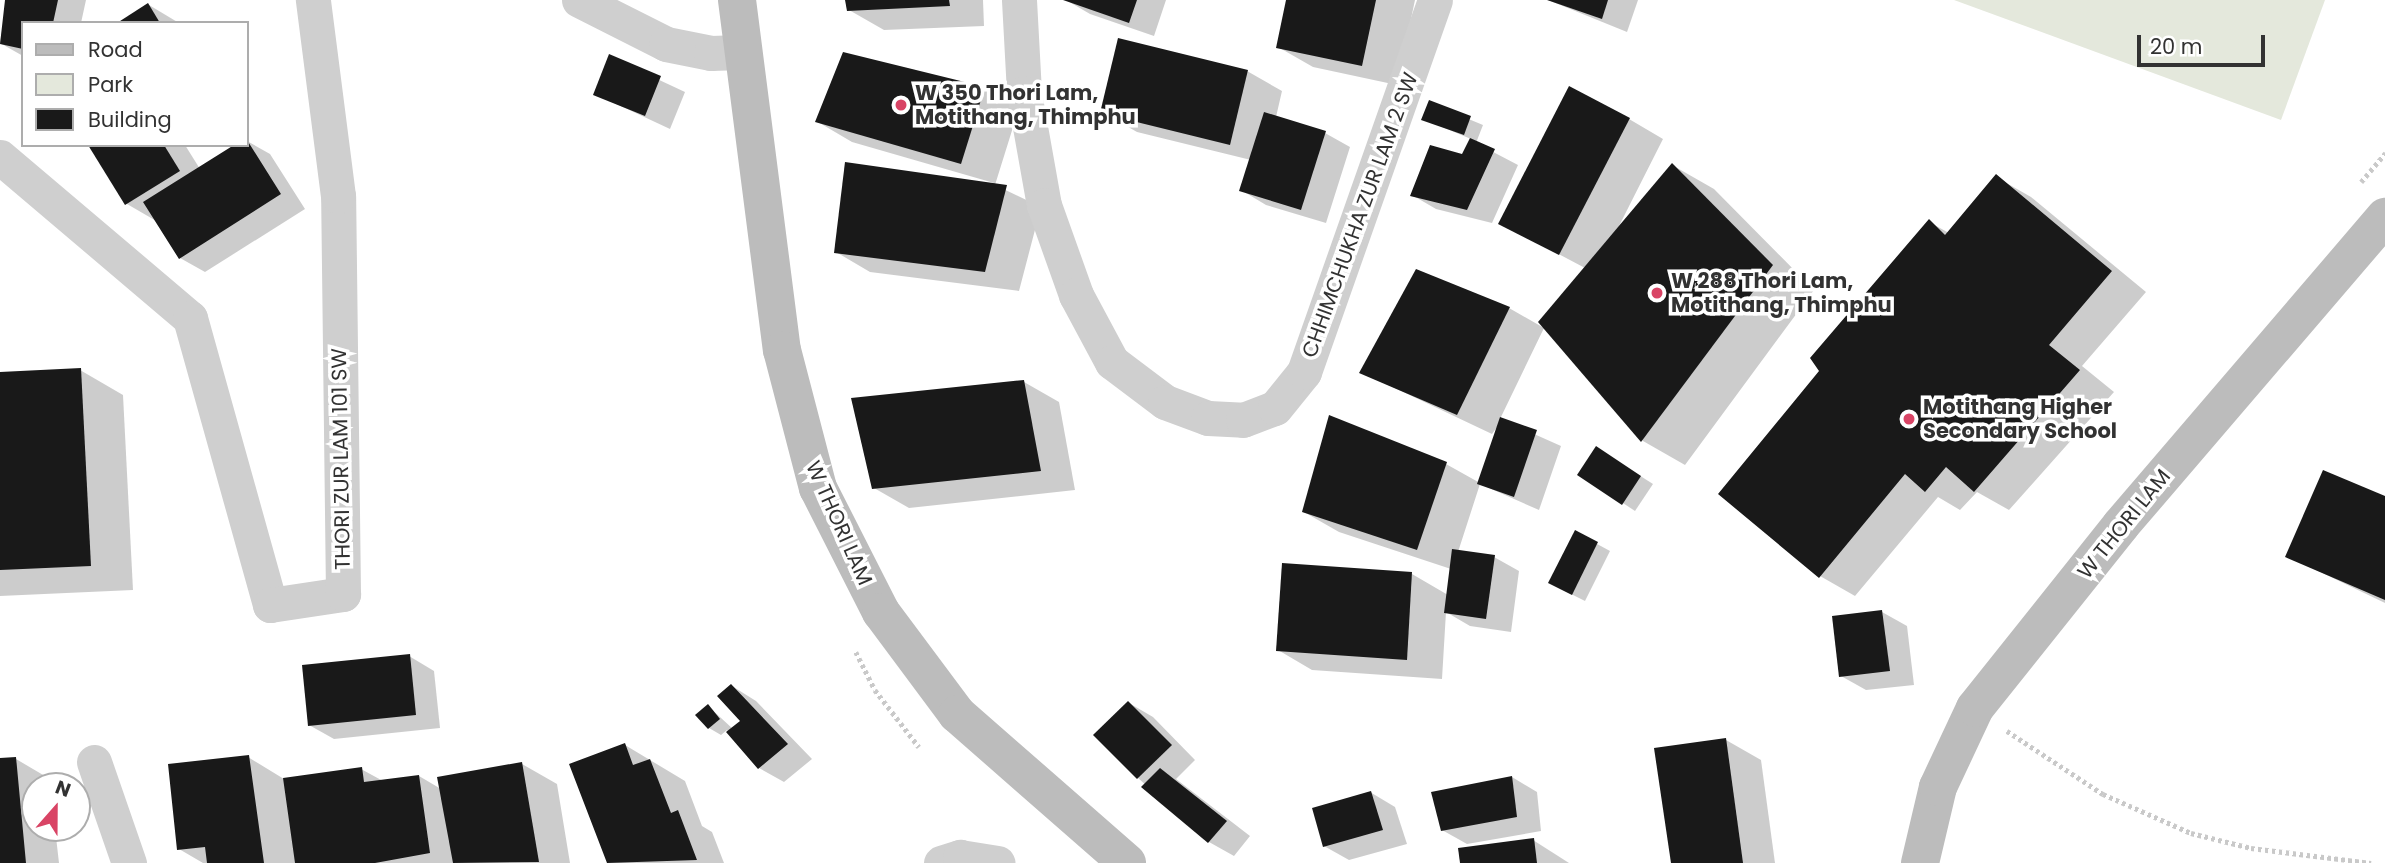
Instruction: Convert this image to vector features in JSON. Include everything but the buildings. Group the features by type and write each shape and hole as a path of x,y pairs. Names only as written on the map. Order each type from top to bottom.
{"main road":[{"name":"W THORI LAM","path":"737,0 741,52 782,350 796,415 818,488 881,612 957,714 1128,863"},
{"name":"W THORI LAM","path":"1920,863 1938,787 1975,708 2121,525 2385,217"}],"street":[{"name":"THORI ZUR LAM 101 SW","path":"0,157 190,317 270,605 343,594 338,196 313,0"},
{"path":"579,0 666,44 711,53 741,52"},
{"name":"CHHIMCHUKHA ZUR LAM 2 SW","path":"1019,0 1024,93 1044,205 1076,295 1112,362 1165,402 1208,418 1243,421 1275,408 1304,372 1435,0"},
{"path":"94,762 129,863"},
{"path":"941,863 960,857 998,863"}],"path":[{"path":"1975,708 2103,794 2191,833 2251,848 2371,863"}],"green space":[{"path":"1954,0 2325,0 2281,120"}],"place":[{"name":"W 350 Thori Lam, Motithang, Thimphu","path":"901,105"},
{"name":"W 288 Thori Lam, Motithang, Thimphu","path":"1657,293"},
{"name":"Motithang Higher Secondary School","path":"1909,419"}]}
